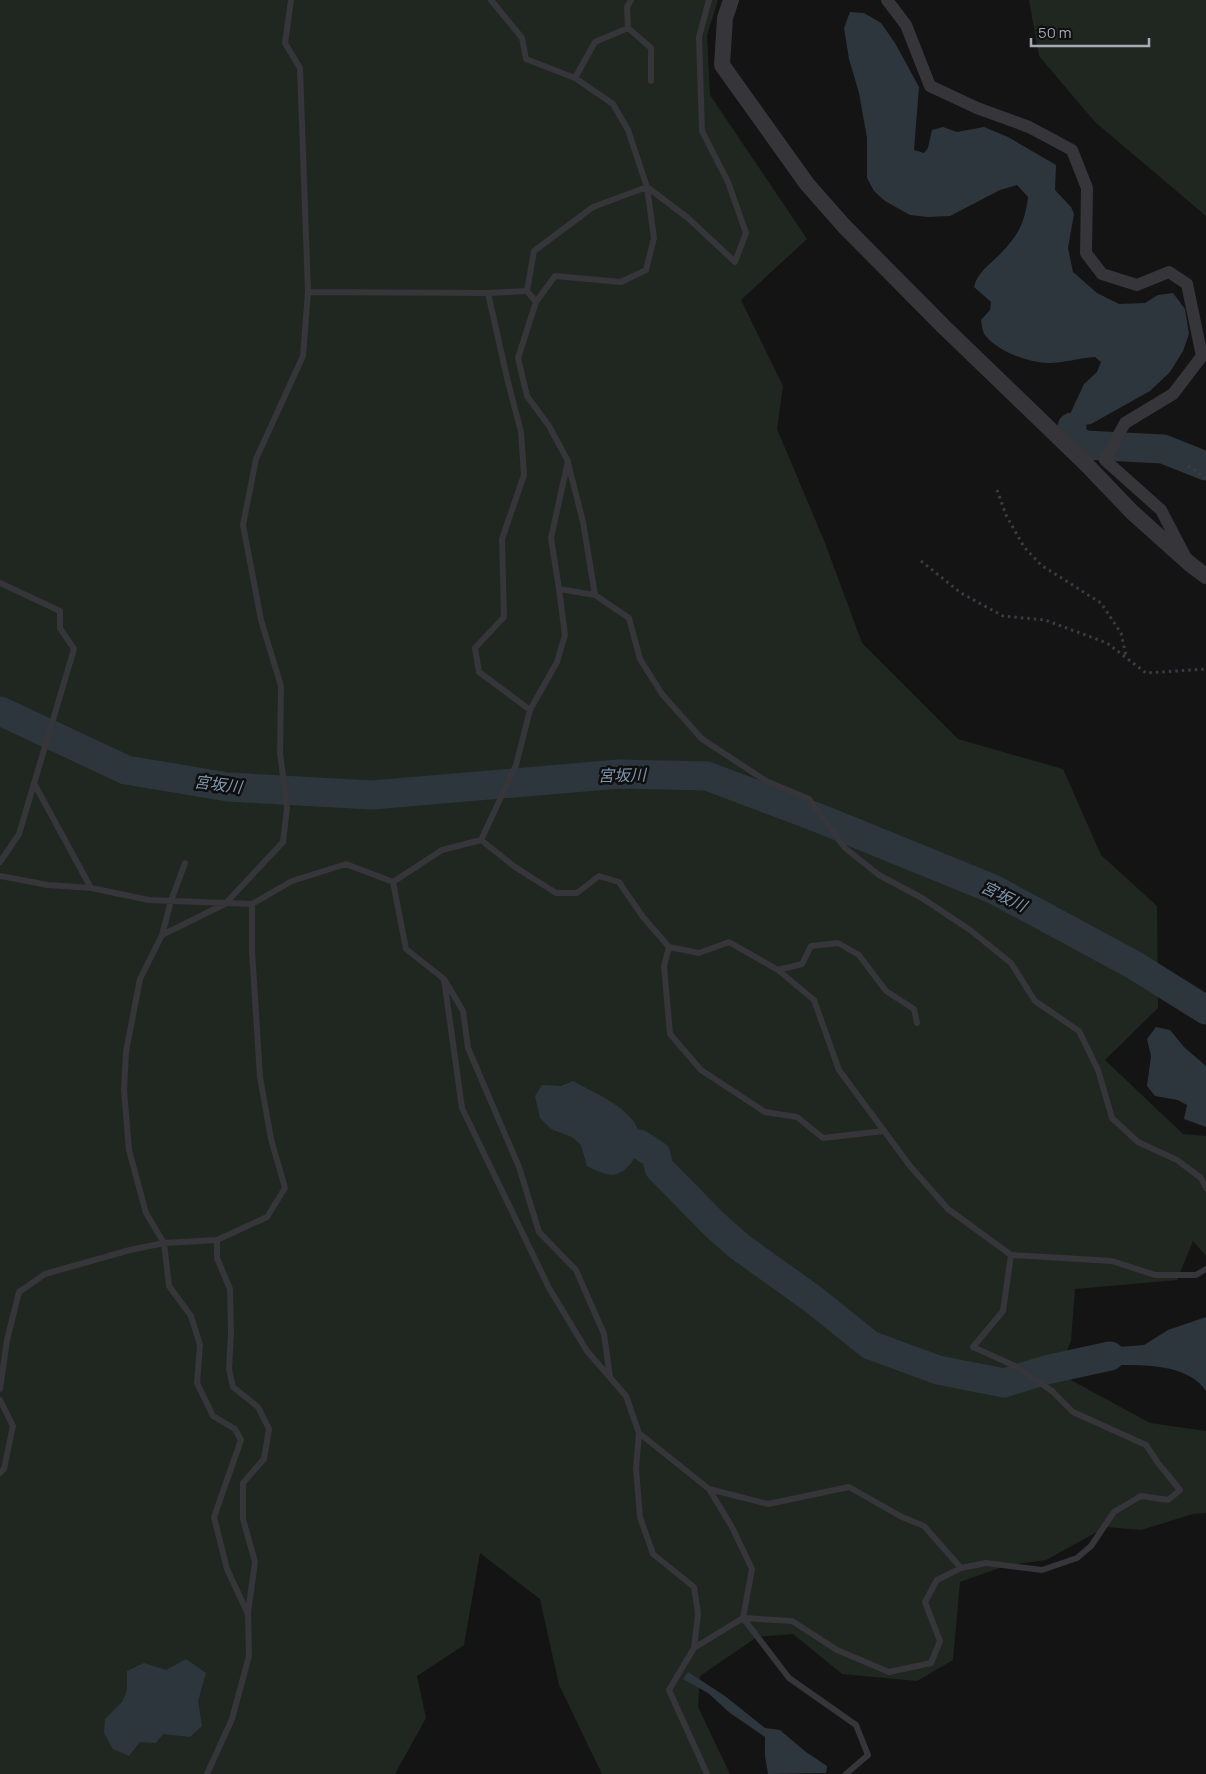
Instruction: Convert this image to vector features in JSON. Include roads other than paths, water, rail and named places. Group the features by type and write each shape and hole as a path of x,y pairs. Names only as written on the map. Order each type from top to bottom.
{"street":[{"path":"731,0 725,18 722,65 807,184 844,226 944,327 1132,512 1206,576"},
{"path":"886,0 906,25 930,86 977,108 1029,126 1072,150 1087,188 1086,254 1102,274 1137,285 1170,272 1187,284 1202,356 1173,394 1125,423 1105,460 1162,510 1190,564"}],"lane":[{"path":"162,935 225,904 283,842 287,808 280,753 281,686 261,620 243,525 256,459 303,356 308,292 300,68 285,43 291,0"},
{"path":"491,0 522,38 526,59 575,78 613,104 628,130 647,187 654,238 646,270 622,282 555,276 536,302 518,358 527,396 549,426 568,461 584,522 595,594"},
{"path":"631,0 627,7 628,28 651,48 651,81"},
{"path":"647,187 688,218 735,262 746,233 728,182 702,130 699,37 709,0"},
{"path":"575,78 595,42 628,28"},
{"path":"536,302 527,291 534,251 593,207 647,187"},
{"path":"308,292 488,293 527,291"},
{"path":"488,293 521,432 524,474 502,539 504,617 475,648 479,672 530,710"},
{"path":"481,840 516,765 530,710 557,662 565,635 551,538 568,461"},
{"path":"0,583 60,611 60,628 74,649 19,834 0,862"},
{"path":"559,589 595,594 629,618 640,659 662,694 702,739 766,781 808,798 844,848 879,875 922,898 970,930 1011,963 1035,1001 1079,1031 1098,1070 1112,1118 1138,1142 1177,1160 1201,1178 1206,1188"},
{"path":"35,785 91,888"},
{"path":"393,882 442,850 481,840"},
{"path":"481,840 515,867 556,892 577,894 599,876 619,882 642,917 669,947 699,953 729,942 778,970 814,1000 839,1070 910,1166 948,1209 1012,1255 1112,1261 1154,1275 1196,1275 1206,1269"},
{"path":"185,863 171,901 162,935 140,979 126,1052 124,1090 128,1150 146,1213 164,1243 168,1286 191,1316 200,1345 198,1383 213,1416 235,1429 241,1440 214,1517 228,1569 248,1614"},
{"path":"0,876 48,885 91,888 149,900 225,904 252,904 292,882 346,864 393,882"},
{"path":"393,882 406,949 444,979 463,1011 468,1048 520,1167 539,1232 576,1270 604,1334 610,1378"},
{"path":"0,1389 7,1340 19,1292 45,1274 130,1250 164,1243 217,1240 267,1217 285,1188 270,1139 260,1077 252,952 252,904"},
{"path":"778,970 802,964 811,946 838,943 858,955 886,991 914,1009 917,1023"},
{"path":"669,947 664,966 670,1034 701,1070 765,1112 797,1117 823,1138 884,1131"},
{"path":"444,979 462,1108 549,1288 586,1351 626,1396 639,1433 636,1469 640,1517 653,1554 694,1588 698,1614 694,1648 669,1690 707,1774"},
{"path":"207,1774 232,1719 249,1656 248,1614 256,1562 243,1519 243,1483 264,1459 269,1429 258,1407 233,1387 229,1369 231,1333 230,1289 217,1258 217,1240"},
{"path":"694,1648 743,1618 792,1621 837,1650 889,1672 931,1663 940,1641 925,1602 936,1580 961,1568 986,1564 1042,1570 1077,1558 1091,1546 1114,1512 1141,1496 1168,1500 1180,1490 1146,1445 1073,1412 1052,1391 1015,1366 972,1347 1002,1311 1012,1255"},
{"path":"0,1400 14,1426 4,1469 0,1472"},
{"path":"639,1433 709,1489 732,1527 752,1568 743,1618 789,1678 856,1725 868,1755 846,1774"},
{"path":"709,1489 768,1504 849,1487 900,1516 924,1526 961,1568"}],"waterway":[{"path":"1072,427 1070,437 1085,445 1163,449 1206,466"},
{"name":"宮坂川","path":"0,711 126,770 228,787 372,795 619,774 707,776 821,819 993,889 1134,965 1206,1010"},
{"path":"639,1144 656,1155 659,1168 715,1225 740,1247 814,1300 870,1345 938,1370 1004,1383 1046,1370 1110,1356"}]}
